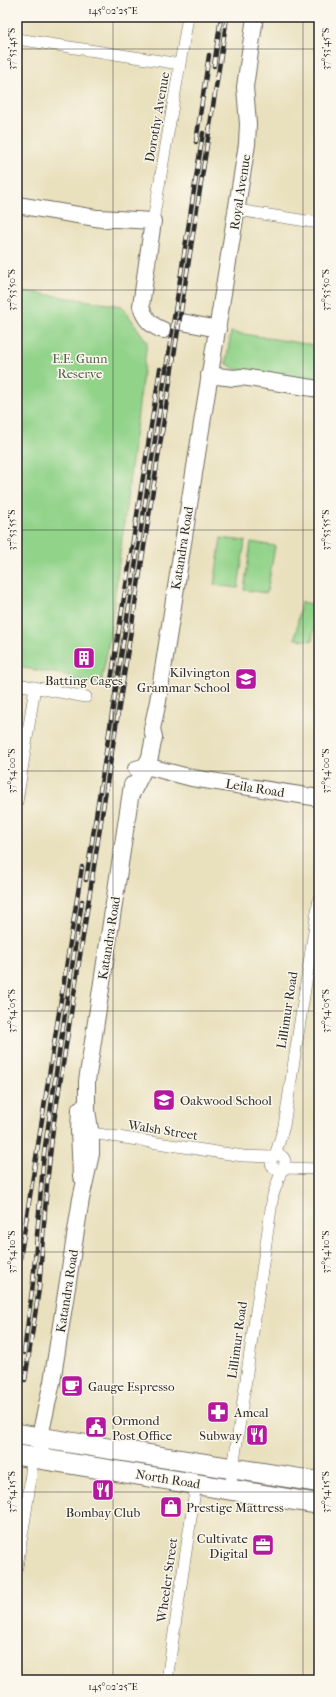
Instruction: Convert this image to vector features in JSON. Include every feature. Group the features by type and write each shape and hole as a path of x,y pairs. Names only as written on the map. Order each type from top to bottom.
{"highway":[{"name":"North Road","path":"17,1434 45,1437 319,1482"},
{"name":"North Road","path":"30,1457 319,1504"}],"street":[{"name":"Dorothy Avenue","path":"153,225 188,17"},
{"name":"Royal Avenue","path":"210,371 248,135 245,87 255,17"},
{"path":"17,39 180,64"},
{"path":"17,206 153,225 143,292 147,305 164,325"},
{"path":"237,210 319,223"},
{"path":"182,328 217,333"},
{"path":"210,371 234,372 242,377 319,389"},
{"name":"Katandra Road","path":"30,1457 45,1437 52,1382 81,1199 85,1132 81,1104 87,1081 131,794 141,770 147,733 152,729 158,701 210,371"},
{"path":"17,684 86,697"},
{"path":"17,802 35,687"},
{"name":"Leila Road","path":"141,770 319,798"},
{"name":"Lillimur Road","path":"230,1489 273,1195 319,898"},
{"name":"Walsh Street","path":"85,1132 315,1168"},
{"path":"17,1567 24,1517 29,1500 32,1474 30,1457"},
{"name":"Wheeler Street","path":"167,1680 196,1484"}],"green space":[{"name":"E.E. Gunn Reserve","path":"17,290 122,306 147,342 109,641 101,684 69,679 69,675 17,667"},
{"path":"231,332 319,346 319,383 235,369 226,363"},
{"path":"221,538 245,541 238,588 214,585"},
{"path":"251,542 275,546 267,593 244,590"},
{"path":"301,602 318,605 312,641 295,639"}],"tunnel":[{"path":"163,330 181,333"}],"railway":[{"path":"214,66 221,17"},
{"path":"25,1380 39,1289 53,1128 227,17"},
{"path":"196,142 209,55"},
{"path":"86,880 203,133"},
{"path":"110,687 160,369"},
{"path":"17,1278 82,867"},
{"path":"24,1353 33,1283 44,1153 82,901"}],"place":[{"name":"Batting Cages","path":"84,658"},
{"name":"Kilvington Grammar School","path":"246,679"},
{"name":"Oakwood School","path":"164,1100"},
{"name":"Gauge Espresso","path":"72,1386"},
{"name":"Amcal","path":"218,1412"},
{"name":"Ormond Post Office","path":"96,1427"},
{"name":"Subway","path":"257,1435"},
{"name":"Bombay Club","path":"103,1490"},
{"name":"Prestige Mattress","path":"171,1507"},
{"name":"Cultivate Digital","path":"263,1545"}]}
